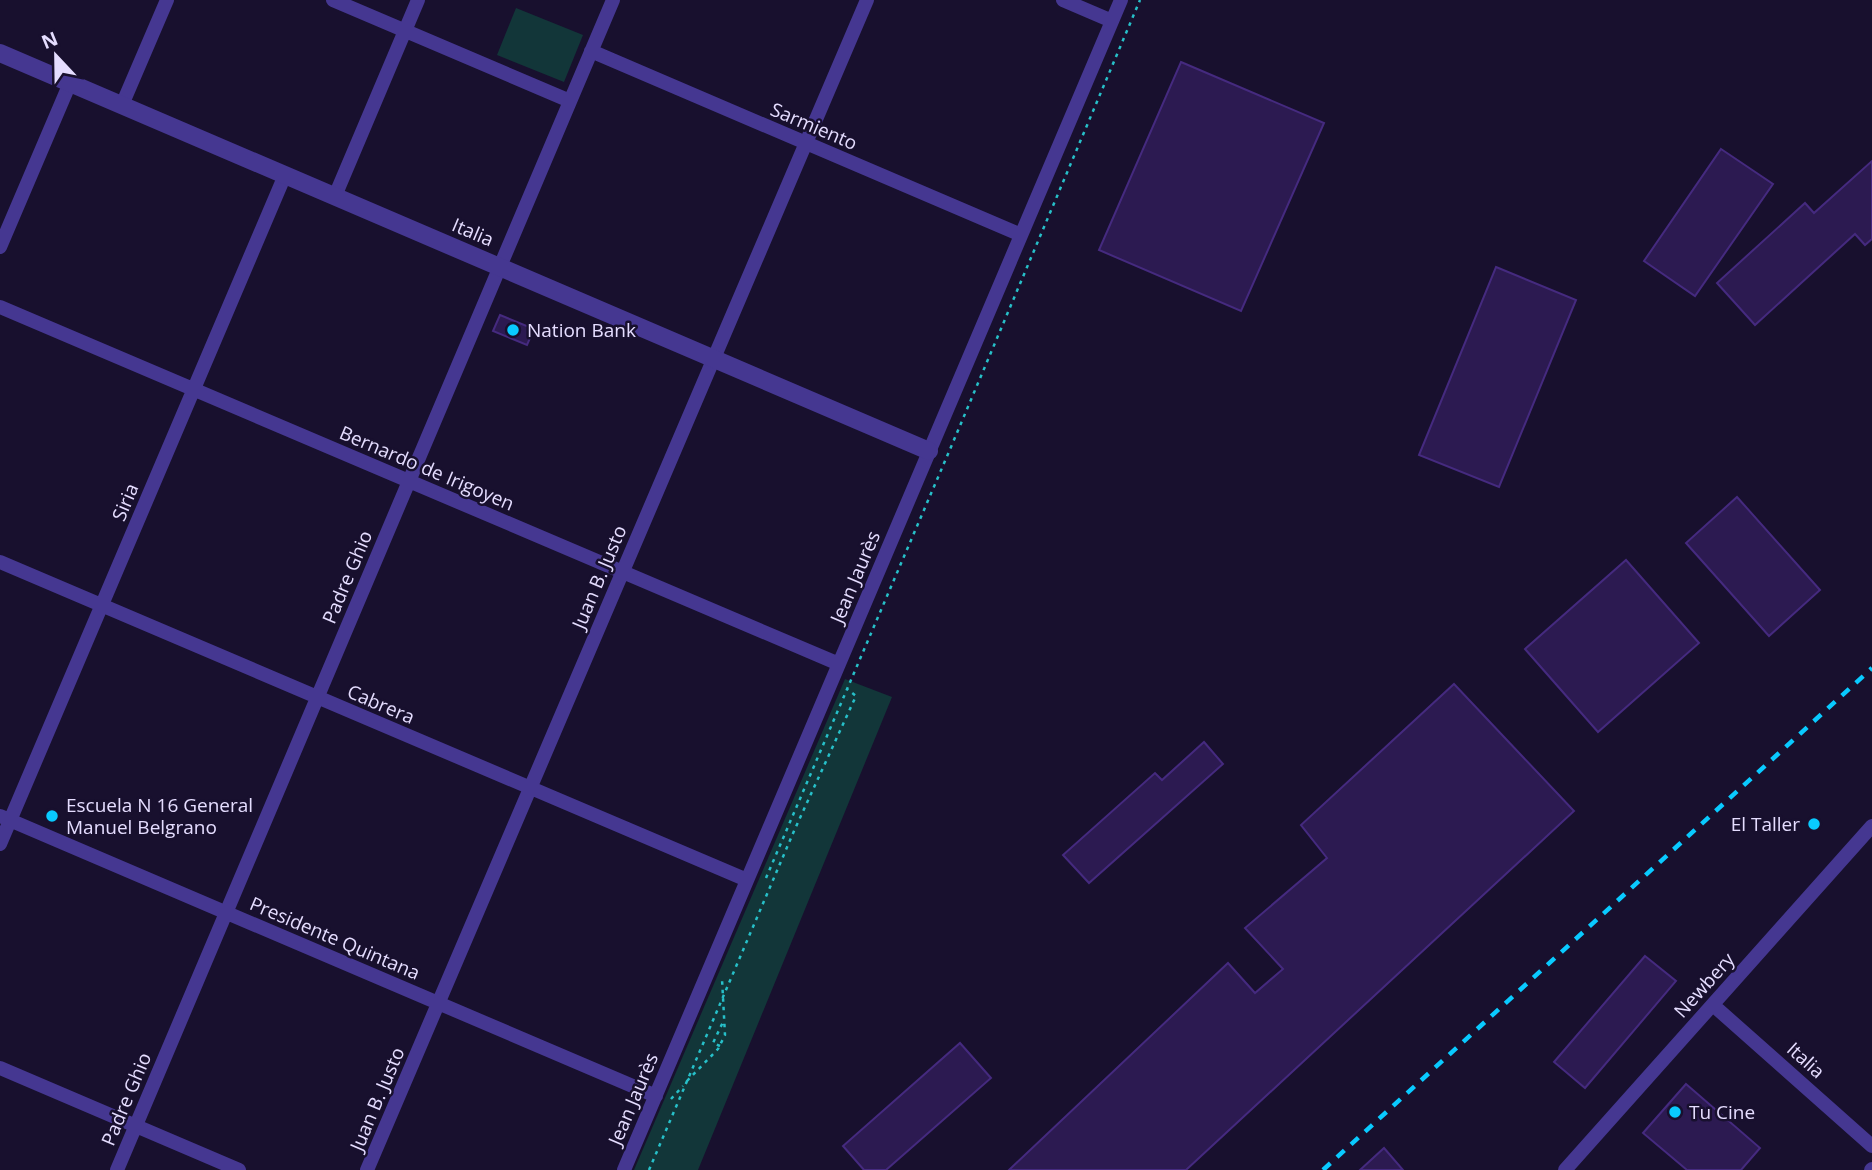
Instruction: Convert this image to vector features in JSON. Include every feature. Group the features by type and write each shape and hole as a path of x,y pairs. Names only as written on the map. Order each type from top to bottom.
{"street":[{"path":"122,105 167,0"},
{"path":"333,0 570,101"},
{"path":"335,196 418,0"},
{"name":"Padre Ghio","path":"117,1170 613,0"},
{"name":"Juan B. Justo","path":"367,1170 867,0"},
{"path":"1063,0 1112,21"},
{"name":"Jean Jaurès","path":"624,1170 1121,0"},
{"name":"Sarmiento","path":"591,51 1021,235"},
{"name":"Italia","path":"0,53 929,451"},
{"path":"0,247 70,83"},
{"name":"Siria","path":"0,844 5,818 102,606 285,174"},
{"name":"Bernardo de Irigoyen","path":"0,307 622,572 836,671"},
{"name":"Cabrera","path":"0,562 747,880"},
{"name":"Presidente Quintana","path":"5,818 656,1096"},
{"name":"Newbery","path":"1565,1170 1713,1004 1869,837"},
{"name":"Italia","path":"1713,1004 1872,1146"},
{"path":"0,1068 239,1170"}],"path":[{"path":"765,878 1140,0"},
{"path":"649,1170 794,831 856,696 847,689 836,671"},
{"path":"676,1087 670,1098 720,1046 725,1035 722,979 717,991"},
{"path":"720,1046 713,1043 724,1018"}],"green space":[{"path":"516,8 583,35 564,82 497,55"},
{"path":"845,679 892,697 698,1170 634,1170"}],"building":[{"path":"1181,62 1324,123 1241,311 1099,250"},
{"path":"1721,149 1773,184 1695,296 1644,261"},
{"path":"1872,161 1872,239 1865,245 1855,234 1755,325 1717,283 1805,203 1814,213"},
{"path":"1496,267 1576,300 1499,487 1419,455"},
{"name":"Nation Bank","path":"500,315 534,329 527,345 493,331"},
{"path":"1737,497 1820,590 1769,636 1686,543"},
{"path":"1626,560 1699,643 1598,732 1525,649"},
{"path":"1454,684 1574,811 1186,1170 1009,1170 1228,963 1255,993 1283,969 1245,928 1327,858 1301,825"},
{"path":"1204,742 1223,764 1089,883 1063,855 1155,773 1162,780"},
{"path":"1645,956 1676,981 1585,1088 1554,1062"},
{"path":"960,1043 991,1078 886,1170 864,1170 843,1146"},
{"path":"1686,1084 1760,1148 1741,1170 1687,1170 1643,1133"},
{"path":"1384,1148 1403,1170 1360,1170"}],"railway":[{"path":"1323,1170 1872,668"}],"place":[{"name":"Nation Bank","path":"513,330"},
{"name":"Escuela N 16 General Manuel Belgrano","path":"52,816"},
{"name":"El Taller","path":"1814,824"},
{"name":"Tu Cine","path":"1675,1112"}]}
